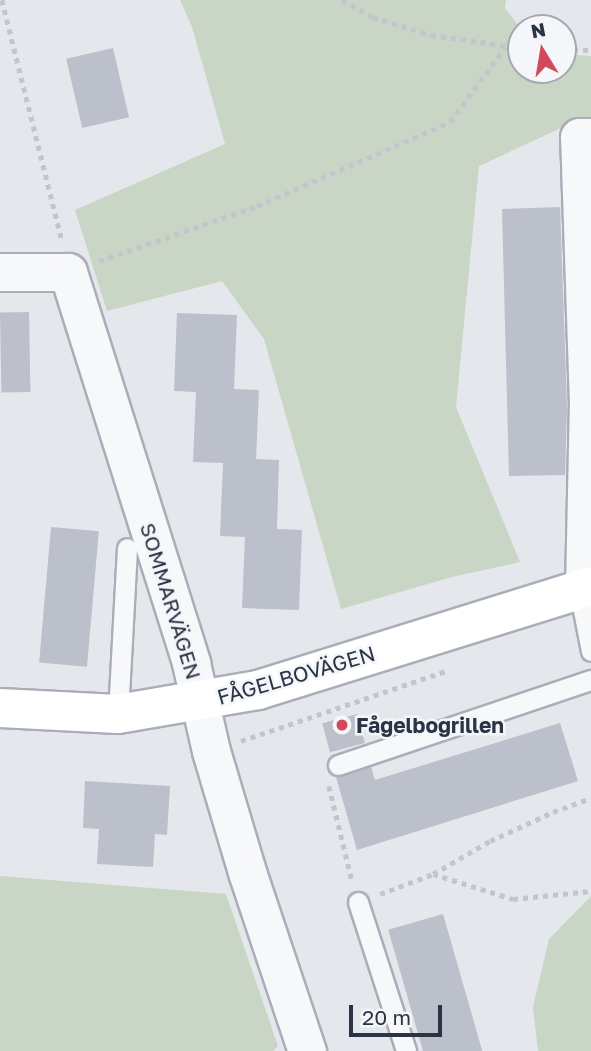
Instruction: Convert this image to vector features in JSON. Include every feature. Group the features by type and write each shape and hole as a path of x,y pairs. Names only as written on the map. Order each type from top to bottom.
{"street":[{"path":"584,588 590,404 579,137 591,137"},
{"path":"0,272 68,272"},
{"name":"SOMMARVÄGEN","path":"68,272 201,701 212,751 248,875 307,1051"},
{"name":"FÅGELBOVÄGEN","path":"0,708 118,714 201,701 274,685 584,588"}],"lane":[{"path":"118,714 127,548"},
{"path":"584,588 591,651"},
{"path":"338,765 591,680"},
{"path":"358,902 406,1051"}],"path":[{"path":"2,0 54,200"},
{"path":"68,272 257,206 450,122 505,47 431,35 373,17 342,0"},
{"path":"212,751 457,667"},
{"path":"338,765 327,779 358,902 433,874 490,841 553,812 591,799"},
{"path":"433,874 513,899 591,891"}],"green space":[{"path":"180,0 506,0 505,8 510,14 507,14 507,84 577,84 577,55 591,56 591,117 585,117 479,166 456,407 520,562 452,577 341,609 264,339 222,281 107,311 75,210 225,144 192,27"},
{"path":"0,876 226,894 278,1046 273,1051 0,1051"},
{"path":"591,896 591,1051 538,1051 533,1007 549,939"}],"building":[{"path":"113,48 129,117 82,128 66,59"},
{"path":"560,207 567,405 565,475 509,476 502,209"},
{"path":"29,312 30,392 1,392 0,313"},
{"path":"177,313 237,315 234,389 259,390 256,459 279,460 277,529 302,530 299,610 242,608 245,537 220,536 223,463 193,462 196,392 174,391"},
{"path":"51,527 99,531 87,667 39,662"},
{"path":"357,714 365,743 330,752 322,723"},
{"path":"560,723 578,781 357,850 336,777 371,767 375,780"},
{"path":"85,781 170,786 167,835 155,834 153,867 97,864 99,829 83,828"},
{"path":"443,914 482,1051 423,1051 388,930"}],"place":[{"name":"Fågelbogrillen","path":"342,725"}]}
